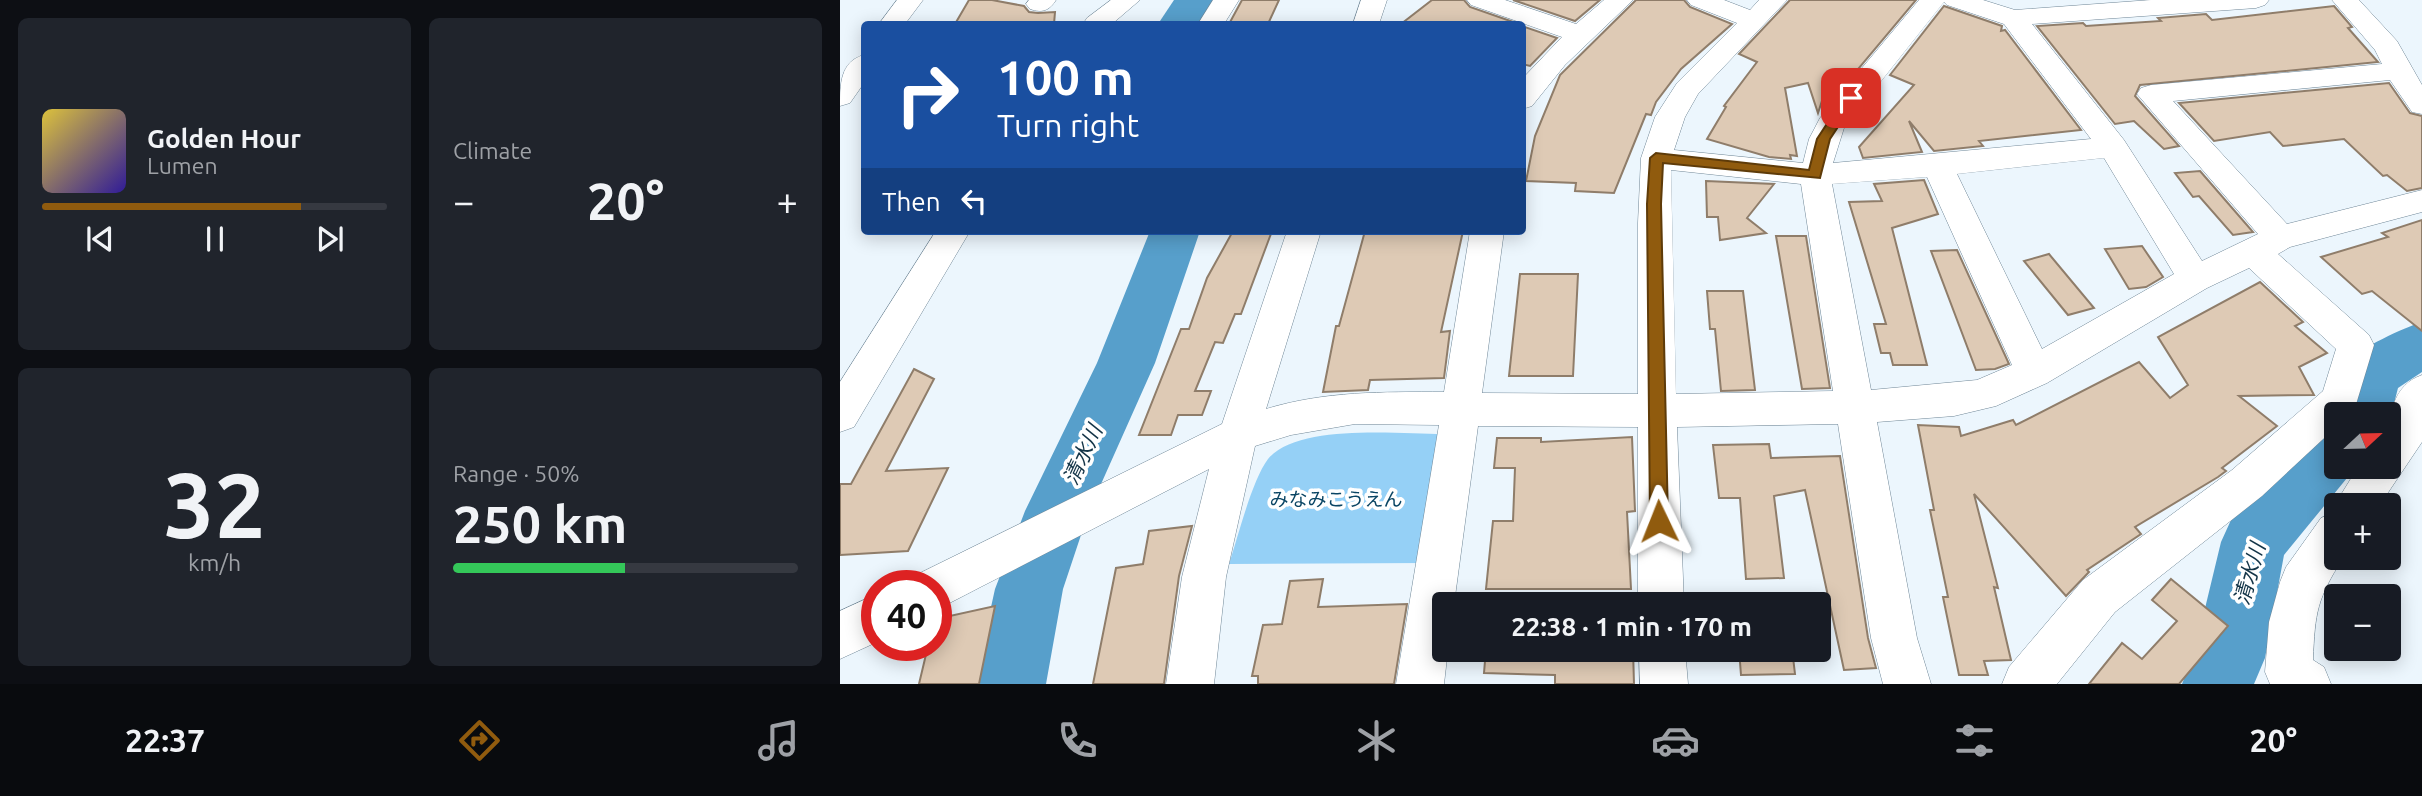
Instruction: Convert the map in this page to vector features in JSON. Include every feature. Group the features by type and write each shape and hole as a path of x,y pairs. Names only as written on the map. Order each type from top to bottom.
{"street":[{"path":"894,21 910,0"},
{"path":"1101,21 1127,0"},
{"path":"1214,21 1226,0"},
{"path":"1367,21 1374,0"},
{"path":"1480,0 1578,34"},
{"path":"1526,89 1578,34 1620,0"},
{"path":"1700,0 1764,10"},
{"path":"1907,684 1894,638 1815,175 1824,139 1836,118 1933,0"},
{"path":"1956,0 2013,18 2134,4 2256,0"},
{"path":"2345,0 2387,47 2399,71 2422,105"},
{"path":"1661,592 1656,411 1656,158 1664,131 1687,89 1764,10"},
{"path":"2013,18 2113,147 2195,279"},
{"path":"840,97 861,67"},
{"path":"2034,681 2099,596 2247,483 2340,400 2356,345 2267,245 2151,94 2399,71"},
{"path":"1656,158 1815,175 1937,166 2113,147"},
{"path":"1937,166 2034,372"},
{"path":"952,580 1237,435 1325,411 1355,408 1656,411 1856,407 1944,401 1982,395 2034,372 2195,279 2267,245 2422,201"},
{"path":"840,415 951,235"},
{"path":"1190,684 1203,577 1237,435 1303,235"},
{"path":"1420,684 1486,235"},
{"path":"2401,441 2406,434 2413,404 2422,391"},
{"path":"2307,684 2289,671 2292,622 2302,582 2324,550"},
{"path":"840,636 861,625"},
{"path":"1663,662 1664,684"}],"green space":[{"name":"みなみこうえん","path":"1376,432 1443,434 1426,563 1229,564 1256,480 1268,459 1282,448 1325,435"}],"building":[{"path":"969,0 992,0 1024,6 1029,12 1055,12 1054,21 957,21"},
{"path":"1242,0 1279,0 1269,21 1231,21"},
{"path":"1432,0 1464,0 1470,7 1510,21 1405,21"},
{"path":"1513,0 1600,0 1575,21"},
{"path":"1636,0 1684,0 1690,7 1732,24 1681,69 1656,102 1651,115 1646,114 1614,193 1575,191 1576,183 1526,181 1535,136 1560,75"},
{"path":"1790,0 1916,0 1823,111 1821,104 1818,113 1808,83 1785,88 1797,156 1790,155 1791,159 1769,157 1707,139 1726,107 1724,106 1757,62 1739,54"},
{"path":"1944,6 2002,26 2001,31 2005,30 2081,130 1979,141 1983,146 1934,151 1909,121 1922,152 1863,158 1859,147 1914,85 1890,75"},
{"path":"2334,6 2352,27 2348,28 2378,62 2140,85 2135,96 2179,146 2164,149 2134,121 2115,124 2037,26 2161,21 2158,18 2206,14 2212,20"},
{"path":"1526,27 1557,38 1530,66 1526,65"},
{"path":"2389,83 2410,113 2422,116 2422,188 2407,191 2387,175 2383,176 2344,139 2283,146 2270,132 2214,141 2179,103"},
{"path":"2200,171 2253,232 2233,235 2199,196 2193,197 2175,173"},
{"path":"1924,180 1938,214 1892,228 1927,365 1893,365 1890,353 1881,353 1874,324 1886,324 1849,202 1882,201 1874,184"},
{"path":"1706,181 1774,184 1747,218 1766,233 1720,240 1718,217 1707,217"},
{"path":"2422,220 2422,331 2372,291 2362,294 2321,257 2388,237 2382,233"},
{"path":"1231,235 1271,235 1241,314 1235,314 1223,343 1215,342 1195,391 1211,391 1202,415 1178,415 1171,435 1139,435 1181,329 1189,329 1207,278"},
{"path":"1364,235 1462,235 1441,332 1450,331 1444,378 1370,380 1368,390 1323,392 1336,326 1339,326"},
{"path":"1776,236 1806,236 1830,388 1802,389"},
{"path":"2142,246 2163,277 2146,287 2129,289 2105,249"},
{"path":"1957,250 2009,364 1995,369 1976,370 1931,251"},
{"path":"2049,254 2094,308 2068,315 2024,261"},
{"path":"1520,274 1578,274 1573,376 1509,376"},
{"path":"2260,282 2303,322 2295,326 2327,353 2299,367 2314,395 2239,396 2277,426 2222,468 2226,471 2218,477 2135,527 2141,534 2087,570 2089,572 2066,596 1974,494 1998,588 1994,587 2011,660 1984,661 1988,675 1959,675 1943,597 1948,597 1930,510 1934,510 1918,425 1959,427 1961,436 2013,420 2016,425 2139,362 2170,398 2188,385 2158,337"},
{"path":"1707,291 1743,291 1755,390 1721,391 1715,329 1710,329"},
{"path":"914,369 934,379 886,471 948,468 908,551 840,555 840,484 851,484"},
{"path":"1632,437 1635,511 1627,512 1631,589 1486,589 1493,521 1513,521 1515,468 1494,468 1497,438 1541,438 1541,442"},
{"path":"1769,444 1771,458 1840,456 1868,638 1876,668 1844,670 1831,610 1831,592 1827,592 1805,490 1774,496 1784,578 1746,579 1740,498 1719,498 1713,445"},
{"path":"1192,526 1179,576 1164,684 1093,684 1116,568 1143,564 1149,531"},
{"path":"1323,579 1318,607 1407,604 1394,684 1258,684 1258,676 1252,676 1263,625 1282,624 1290,581"},
{"path":"2171,579 2228,626 2179,684 2089,684 2122,643 2142,659 2177,621 2152,600"},
{"path":"995,606 979,684 919,684 924,661 952,661 952,615"},
{"path":"1485,662 1633,662 1634,684 1555,684 1555,675 1484,673"},
{"path":"1740,662 1794,662 1795,674 1741,675"}],"waterway":[{"name":"清水川","path":"1180,21 1194,0"},
{"name":"清水川","path":"1010,684 1029,589 1057,511 1126,363 1174,235"},
{"name":"清水川","path":"2366,402 2371,375 2422,344"},
{"name":"清水川","path":"2218,684 2229,658 2254,542 2324,460"}],"route":[{"path":"1659,521 1654,204 1656,158 1815,175 1824,139 1851,98"}]}
